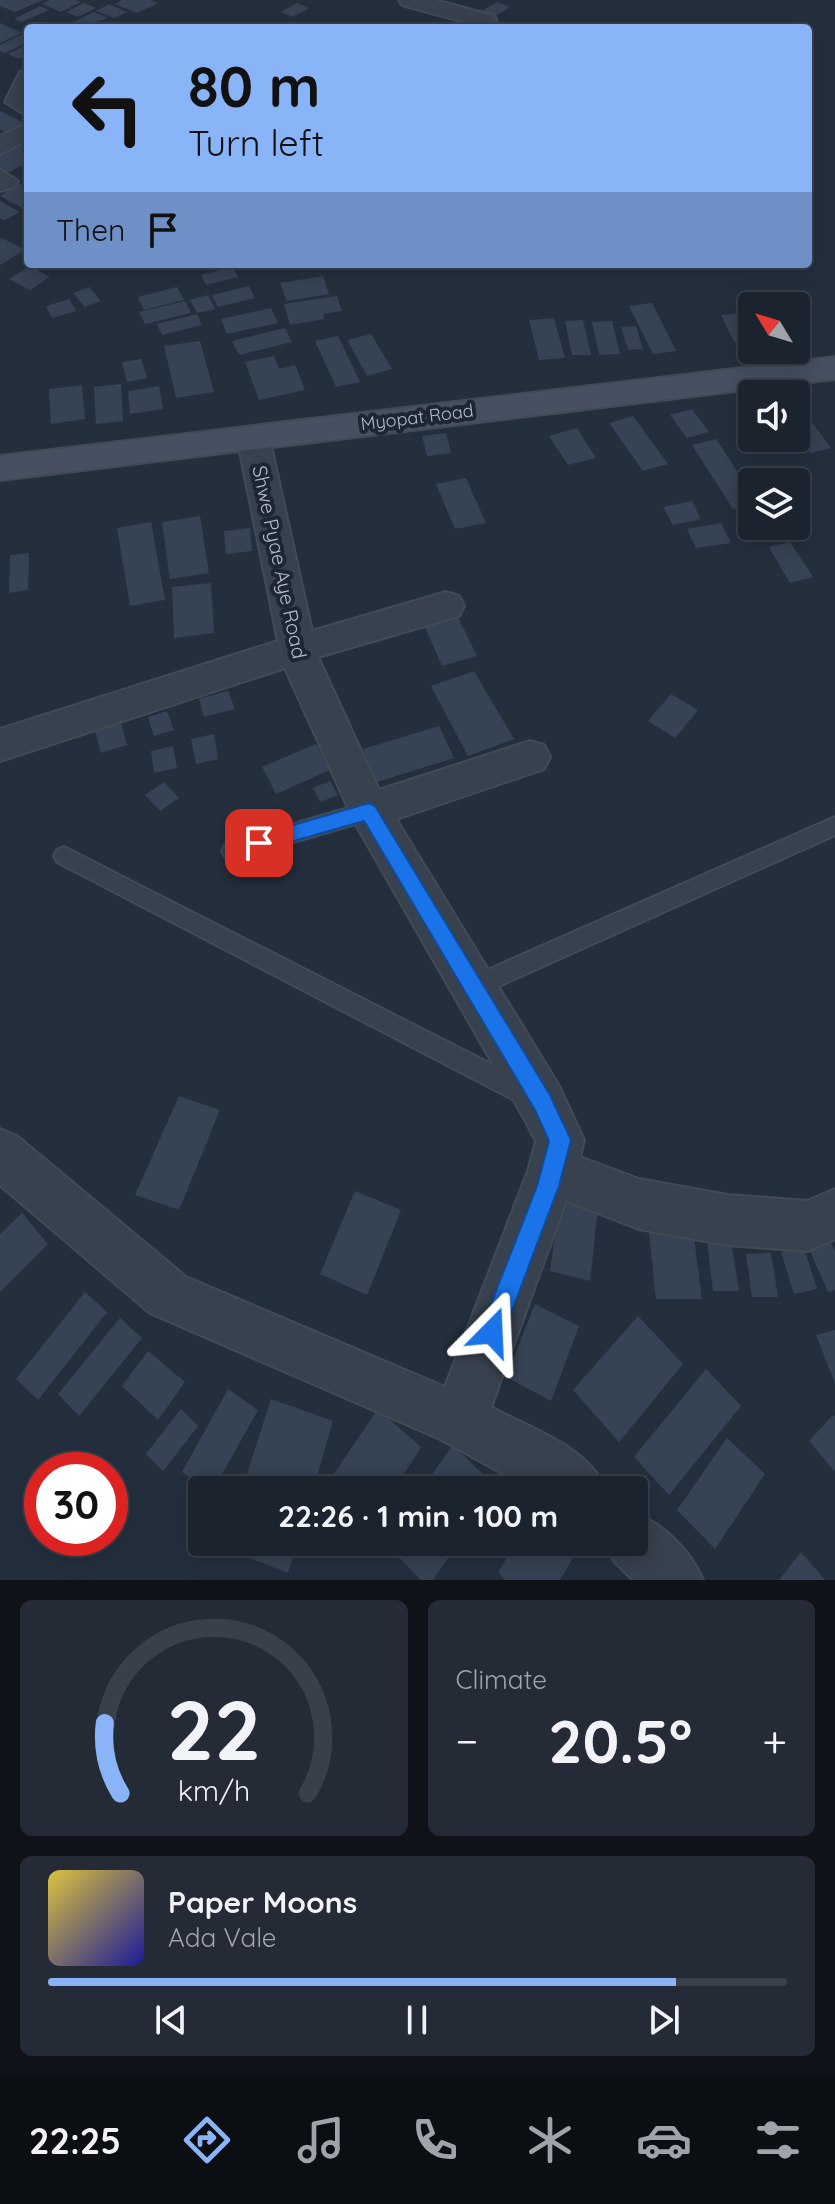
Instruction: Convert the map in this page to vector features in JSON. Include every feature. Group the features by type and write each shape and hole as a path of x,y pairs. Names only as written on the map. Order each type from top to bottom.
{"main road":[{"name":"Myopat Road","path":"0,468 834,369"}],"street":[{"path":"422,1 486,21"},
{"path":"23,72 17,102 24,106"},
{"path":"0,146 24,132"},
{"name":"Shwe Pyae Aye Road","path":"253,437 298,649 369,811 542,1103 560,1140 552,1171 459,1420"},
{"path":"0,745 298,649 446,606"},
{"path":"369,811 530,757"},
{"path":"0,1153 168,1295 459,1420 563,1476"},
{"path":"552,1171 639,1204 728,1220 808,1226 835,1214"},
{"path":"648,1555 674,1580"}],"lane":[{"path":"232,851 369,811"},
{"path":"473,987 835,826"},
{"path":"64,856 542,1103"}],"building":[{"path":"0,0 43,0 15,12 0,6"},
{"path":"49,0 81,2 61,12 42,4"},
{"path":"122,0 151,0 158,3 137,13 115,4"},
{"path":"497,2 510,7 494,17 480,12"},
{"path":"84,3 96,8 78,17 66,12"},
{"path":"297,3 309,8 293,17 281,12"},
{"path":"109,4 127,12 114,18 96,11"},
{"path":"40,6 49,10 22,22 14,19"},
{"path":"94,12 108,18 90,24 72,23"},
{"path":"0,23 22,33 0,43"},
{"path":"21,35 24,38 24,44 5,53 0,51 0,45"},
{"path":"24,46 24,57 19,59 8,54"},
{"path":"0,111 24,123 7,133 0,129"},
{"path":"24,140 24,164 6,174 0,170 0,152"},
{"path":"20,183 24,186 24,209 0,196"},
{"path":"0,201 20,212 5,220 0,218"},
{"path":"2,238 24,251 0,265"},
{"path":"26,268 33,268 50,277 30,290 9,279"},
{"path":"234,268 238,277 206,285 201,275"},
{"path":"323,276 329,294 287,301 280,283"},
{"path":"249,286 255,298 218,307 212,295"},
{"path":"89,287 101,301 85,307 73,293"},
{"path":"177,287 184,300 144,310 138,297"},
{"path":"208,295 215,309 197,313 190,300"},
{"path":"337,296 342,311 323,314 324,319 290,325 284,304"},
{"path":"69,299 76,311 52,318 46,306"},
{"path":"185,301 191,313 145,324 139,312"},
{"path":"652,303 676,351 653,354 629,306"},
{"path":"271,308 278,323 227,334 221,319"},
{"path":"738,313 738,342 734,342 721,315"},
{"path":"197,314 202,325 162,335 157,324"},
{"path":"554,318 565,358 539,360 529,320"},
{"path":"583,320 591,355 572,355 565,321"},
{"path":"612,321 620,354 599,355 592,322"},
{"path":"636,326 643,349 628,350 621,327"},
{"path":"285,328 292,342 239,355 232,341"},
{"path":"371,334 392,369 367,376 347,340"},
{"path":"338,336 360,382 336,387 315,341"},
{"path":"200,341 214,392 176,398 164,346"},
{"path":"274,356 279,369 295,365 305,390 259,400 245,362"},
{"path":"141,359 147,378 127,382 122,362"},
{"path":"121,384 123,421 96,424 94,387"},
{"path":"82,385 85,419 51,424 49,389"},
{"path":"159,386 163,409 130,414 128,391"},
{"path":"692,409 709,432 687,438 670,415"},
{"path":"633,416 668,464 643,471 609,423"},
{"path":"810,420 831,448 809,452"},
{"path":"577,428 596,458 568,465 549,436"},
{"path":"446,433 451,453 427,456 422,436"},
{"path":"716,439 738,473 738,508 733,509 692,445"},
{"path":"466,478 486,523 455,529 436,484"},
{"path":"692,501 701,519 673,525 663,507"},
{"path":"200,516 209,573 170,579 162,522"},
{"path":"151,522 165,600 130,606 117,528"},
{"path":"721,523 731,543 696,548 687,529"},
{"path":"250,528 252,551 226,554 224,531"},
{"path":"790,542 813,577 790,583 769,547"},
{"path":"29,553 28,590 9,593 10,555"},
{"path":"211,583 214,633 174,638 172,587"},
{"path":"454,609 477,656 442,666 421,618"},
{"path":"474,671 514,739 468,756 431,686"},
{"path":"228,691 235,709 204,717 199,699"},
{"path":"671,694 698,710 675,738 648,721"},
{"path":"167,711 174,730 154,736 148,717"},
{"path":"121,723 127,745 101,753 95,731"},
{"path":"439,726 454,758 377,782 363,749"},
{"path":"214,734 218,759 196,764 191,739"},
{"path":"316,744 330,770 276,794 262,767"},
{"path":"173,746 177,768 154,773 151,751"},
{"path":"330,781 338,795 320,802 313,788"},
{"path":"164,782 179,798 160,811 145,795"},
{"path":"179,1096 220,1110 179,1210 135,1195"},
{"path":"355,1191 401,1210 367,1295 320,1274"},
{"path":"560,1199 598,1208 590,1281 550,1271"},
{"path":"22,1213 48,1244 0,1292 0,1234"},
{"path":"692,1223 702,1299 656,1299 648,1224"},
{"path":"827,1235 835,1251 835,1290 828,1292 806,1242"},
{"path":"731,1240 739,1291 713,1291 707,1241"},
{"path":"804,1248 817,1289 794,1294 781,1252"},
{"path":"771,1253 778,1297 752,1297 746,1254"},
{"path":"85,1292 107,1312 38,1400 16,1379"},
{"path":"535,1304 579,1326 551,1401 506,1377"},
{"path":"638,1316 683,1364 619,1442 573,1390"},
{"path":"120,1318 142,1338 79,1416 58,1394"},
{"path":"835,1330 835,1383 816,1335"},
{"path":"148,1351 185,1382 158,1420 122,1386"},
{"path":"706,1369 741,1406 669,1495 634,1457"},
{"path":"228,1389 258,1410 221,1476 188,1476 182,1472"},
{"path":"271,1399 333,1421 317,1476 246,1476"},
{"path":"181,1409 198,1426 163,1471 146,1454"},
{"path":"378,1409 421,1447 403,1476 333,1475"},
{"path":"833,1415 835,1417 835,1472 809,1441"},
{"path":"727,1438 765,1474 715,1549 677,1510"},
{"path":"453,1445 485,1476 431,1476"},
{"path":"801,1552 825,1580 779,1580"},
{"path":"244,1556 293,1556 288,1573"},
{"path":"398,1556 449,1556 433,1580 421,1580"},
{"path":"508,1556 574,1556 560,1580 505,1580 498,1572"}],"route":[{"path":"259,843 369,811 542,1103 560,1140 548,1186 492,1332"}]}
